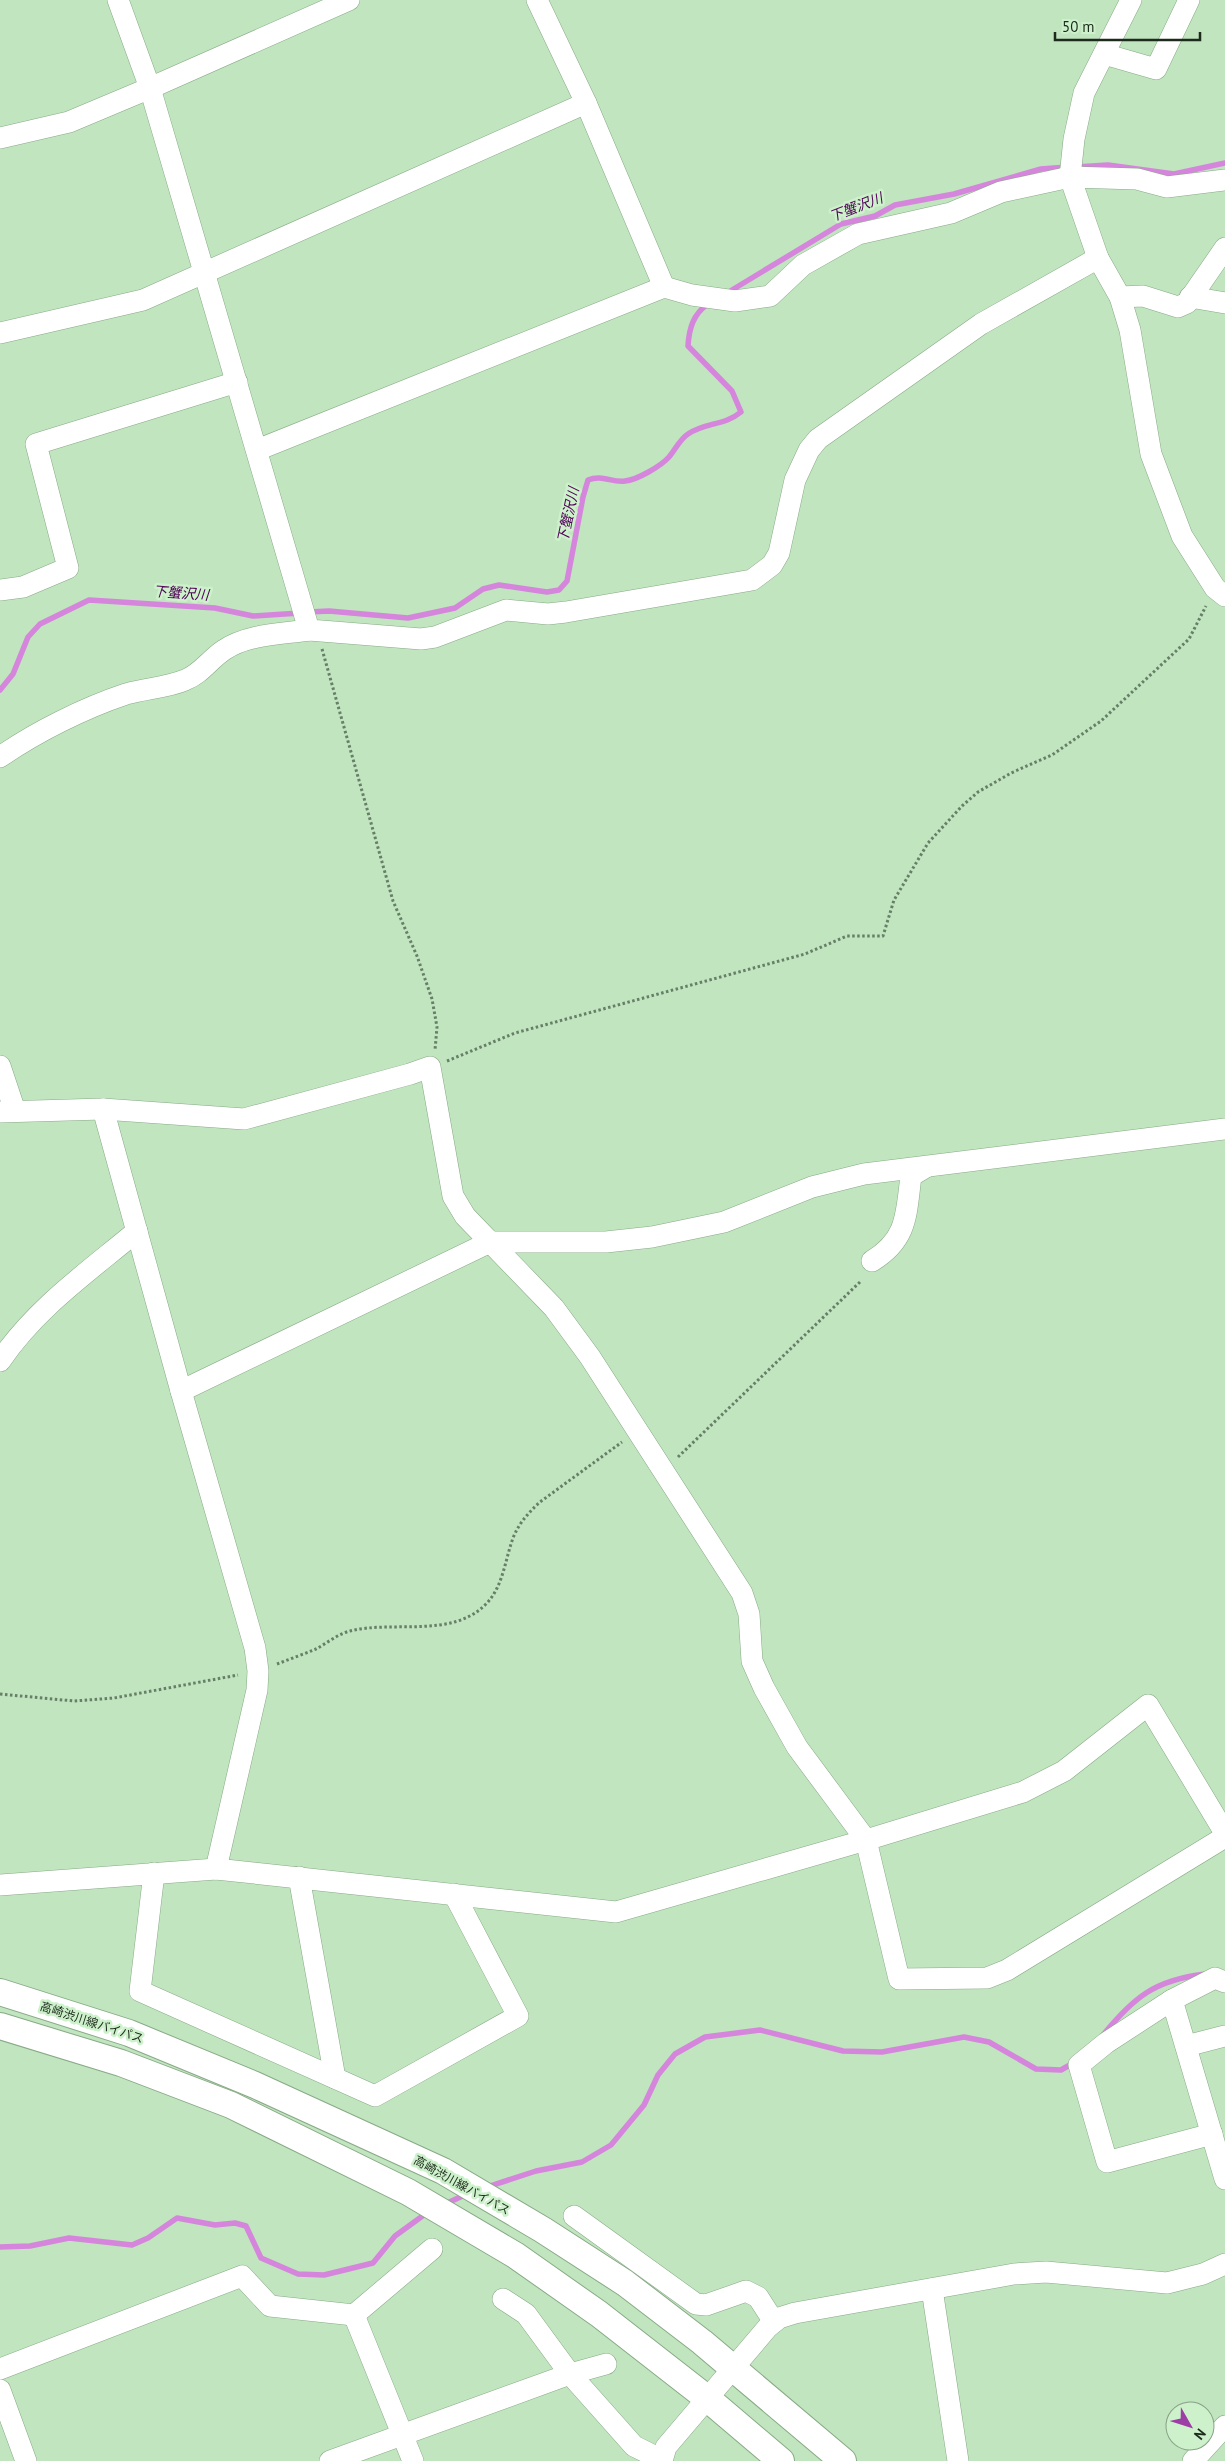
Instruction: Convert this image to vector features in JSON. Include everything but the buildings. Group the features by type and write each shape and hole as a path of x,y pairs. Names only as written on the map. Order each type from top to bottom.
{"main road":[{"name":"高崎渋川線バイパス","path":"0,1992 130,2033 255,2085 443,2171 543,2230 625,2283 702,2342 843,2461"},
{"path":"0,2026 121,2063 231,2105 408,2192 515,2255 599,2314 708,2399 781,2461"}],"street":[{"path":"118,0 150,88 204,274 312,630"},
{"path":"0,138 69,122 150,88 325,5 349,0"},
{"path":"537,0 586,103 664,287"},
{"path":"1131,0 1084,94 1074,139 1070,177 1098,258 1120,297 1130,330 1151,454 1182,536 1222,588"},
{"path":"1104,54 1156,69 1189,0"},
{"path":"0,333 143,300 586,103"},
{"path":"257,450 664,287 735,301 770,296 803,265 858,234 951,213 1001,192 1070,177 1137,179 1167,187 1225,180"},
{"path":"1120,297 1143,296 1178,307 1188,304 1190,297 1225,248"},
{"path":"0,757 23,741 95,706 127,694 173,685 188,679 223,650 236,643 312,630 421,639 435,637 506,610 548,614 566,612 752,580 772,565 779,553 795,480 809,450 818,439 981,324 1098,258"},
{"path":"1190,297 1225,303"},
{"path":"0,590 23,587 68,568 36,444 237,382"},
{"path":"0,1066 8,1112 103,1109 244,1119 430,1067 453,1196 465,1216 554,1308 590,1357 742,1593 750,1614 752,1661 769,1697 797,1747 866,1840 899,1979 987,1978 1007,1970 1225,1835 1148,1705 1064,1771 1023,1792 866,1840 616,1912 216,1869 0,1885"},
{"path":"103,1109 255,1648 258,1671 257,1690 216,1869"},
{"path":"181,1391 490,1242 606,1242 652,1238 724,1222 839,1179 1225,1129"},
{"path":"872,1261 891,1248 902,1231 911,1176 926,1167"},
{"path":"0,1361 15,1338 42,1310 136,1231"},
{"path":"154,1873 140,1991 376,2096 518,2016 454,1894"},
{"path":"299,1877 335,2078"},
{"path":"1212,2134 1106,2162 1080,2065 1106,2043 1172,2000 1215,1978 1225,1982"},
{"path":"1172,2000 1225,2179"},
{"path":"1186,2046 1225,2036"},
{"path":"574,2216 696,2304 706,2305 746,2291 758,2297 774,2322"},
{"path":"0,2369 242,2276 270,2306 354,2315 432,2249"},
{"path":"503,2299 526,2314 570,2374 634,2446 662,2460 666,2447 774,2322 795,2313 1014,2274 1046,2272 1167,2283 1203,2274 1225,2264"},
{"path":"932,2289 958,2461"},
{"path":"354,2315 413,2461"},
{"path":"330,2461 570,2374 606,2364"},
{"path":"0,2390 26,2461"},
{"path":"1193,2461 1225,2426"}],"path":[{"path":"430,1067 515,1034 805,954 847,936 883,936 894,900 923,851 962,806 978,792 1052,755 1100,721 1189,638 1222,588"},
{"path":"312,630 393,901 417,956 432,999 437,1026 435,1056 430,1067"},
{"path":"663,1472 860,1282"},
{"path":"0,1694 74,1701 114,1698 258,1671 316,1648 349,1632 371,1628 439,1625 461,1620 477,1612 496,1592 513,1537 529,1512 636,1431"}],"waterway":[{"name":"下蟹沢川","path":"1076,167 1108,165 1174,174 1225,163"},
{"name":"下蟹沢川","path":"727,293 841,224 875,216 895,205 954,194 1041,169 1067,167"},
{"name":"下蟹沢川","path":"309,612 329,611 408,618 455,608 483,589 499,585 547,592 559,590 567,581 588,480 602,478 625,481 642,475 665,461 688,434 701,427 728,420 741,412 732,391 688,346 689,334 695,317 708,304"},
{"name":"下蟹沢川","path":"0,690 13,674 28,637 40,624 89,600 215,608 253,616 300,613"},
{"path":"1103,2035 1125,2010 1147,1992 1172,1981 1205,1974"},
{"path":"487,2187 536,2171 582,2162 611,2145 644,2105 658,2075 675,2054 705,2037 760,2030 843,2051 882,2052 964,2037 989,2042 1036,2069 1061,2070 1075,2062"},
{"path":"445,2204 467,2194"},
{"path":"0,2247 30,2246 69,2238 132,2245 148,2238 177,2218 215,2225 235,2223 246,2226 261,2258 298,2274 324,2275 373,2263 395,2236 428,2212"}]}
